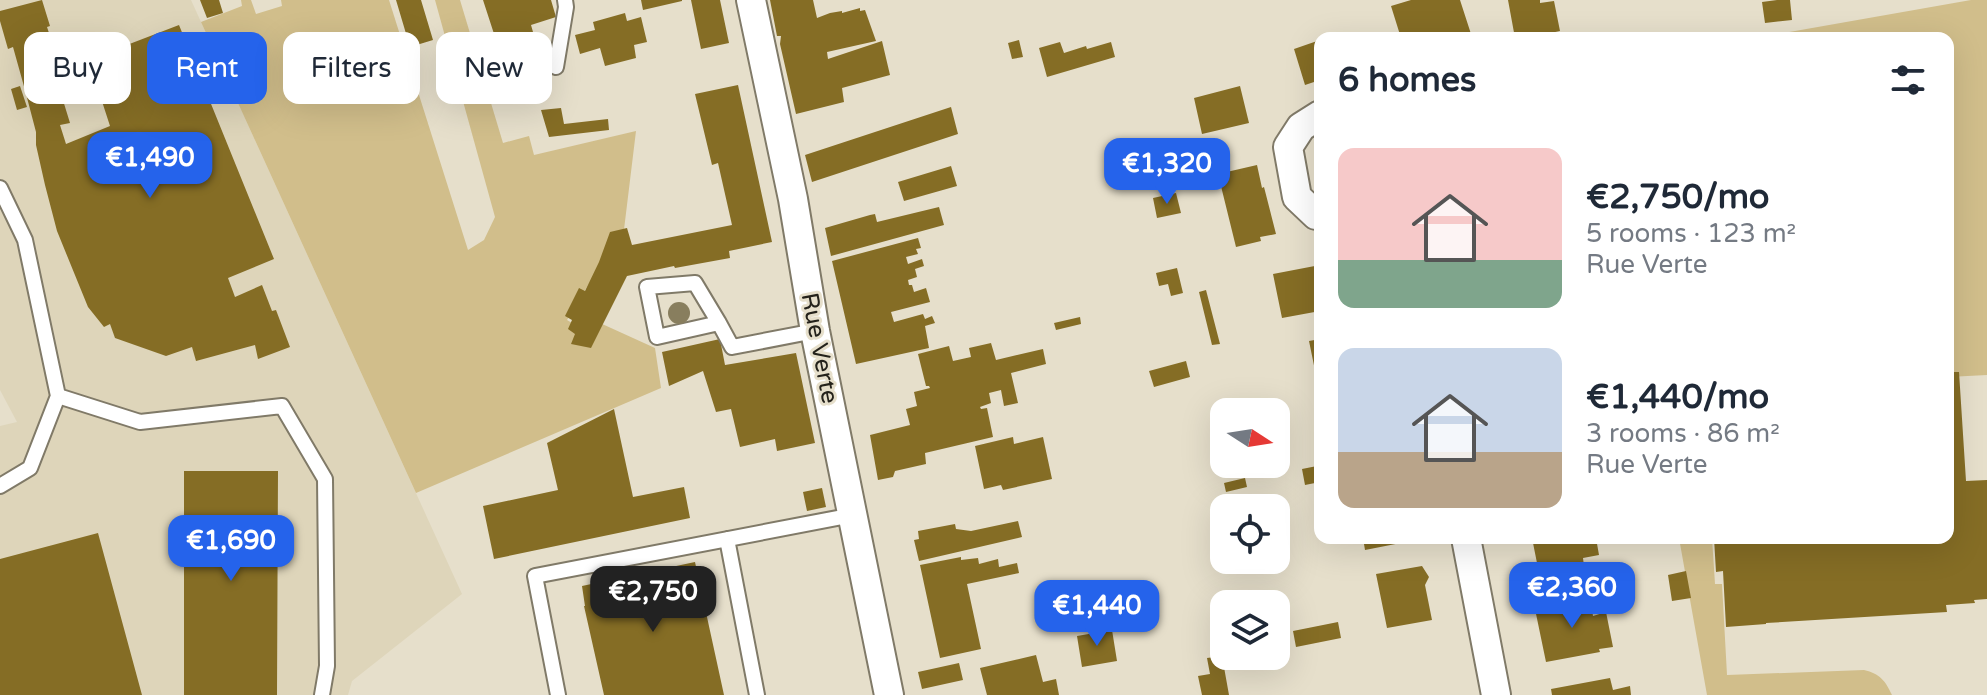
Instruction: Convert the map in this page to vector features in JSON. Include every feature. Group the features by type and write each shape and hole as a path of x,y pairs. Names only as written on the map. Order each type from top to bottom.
{"street":[{"name":"Rue Verte","path":"751,0 793,199 815,331 889,695"},
{"path":"1314,119 1301,127 1288,147 1297,197 1314,213"},
{"path":"1467,544 1496,695"}],"lane":[{"path":"556,67 565,0"},
{"path":"0,188 25,240 58,396 30,468 0,486"},
{"path":"719,323 657,337 647,287 695,283 719,323 732,347 815,331"},
{"path":"58,396 140,422 282,406 325,479 327,666 322,695"},
{"path":"558,695 535,576 853,515"},
{"path":"727,539 757,695"}],"shaded area":[{"path":"0,0 191,0 206,32 147,32 147,104 238,104 462,594 352,681 348,695 0,695 0,426 17,422 0,390"},
{"path":"241,0 251,0 256,14 282,6 281,0 389,0 399,32 283,32 283,104 420,104 420,98 468,250 484,240 495,217 464,104 491,104 503,143 529,136 534,155 636,131 622,246 597,270 567,320 594,336 600,323 655,348 661,388 416,493 238,104 267,104 267,32 206,32 201,22 242,6"},
{"path":"435,0 460,0 470,32 444,32"},
{"path":"1971,0 1987,0 1987,375 1954,377 1954,32 1790,32"},
{"path":"1680,544 1712,544 1715,584 1722,584 1727,675 1864,670 1881,678 1892,695 1707,695"}],"building":[{"path":"42,0 50,26 47,27 49,32 24,32 24,86 13,47 8,49 0,11"},
{"path":"200,0 219,0 223,13 207,18"},
{"path":"396,0 421,0 433,40 420,44 420,32 406,32"},
{"path":"483,0 551,0 556,17 531,25 533,32 493,32"},
{"path":"641,0 682,0 682,1 643,10"},
{"path":"691,0 720,0 729,43 701,49"},
{"path":"770,0 813,0 817,18 860,8 860,11 865,10 876,41 827,52 828,59 882,41 890,75 842,88 844,102 796,114 780,44 781,36 777,36"},
{"path":"1411,0 1460,0 1470,32 1399,32 1391,6"},
{"path":"1508,0 1554,1 1560,31 1514,32"},
{"path":"1790,0 1792,20 1765,23 1762,2"},
{"path":"625,13 627,21 641,17 647,42 634,45 636,58 605,66 600,48 580,54 575,35 595,30 593,22"},
{"path":"179,25 182,32 161,32"},
{"path":"147,37 147,104 211,104 274,259 228,278 235,297 262,285 272,311 276,310 290,347 258,359 255,345 196,361 192,347 166,356 115,338 110,324 104,327 88,307 57,231 36,145 29,104 64,104 70,123 60,125 66,144 110,126 103,104 131,104 131,43"},
{"path":"1019,40 1023,57 1012,59 1008,43"},
{"path":"1060,42 1064,53 1111,42 1115,57 1047,77 1039,48"},
{"path":"1314,42 1314,82 1305,85 1294,49"},
{"path":"738,85 772,242 729,251 730,258 627,276 591,348 571,344 575,334 568,329 572,320 565,316 579,288 585,291 610,232 627,228 632,245 732,225 718,163 712,165 695,94"},
{"path":"20,86 27,107 17,110 11,89"},
{"path":"1240,86 1249,123 1202,134 1194,98"},
{"path":"951,107 958,134 812,182 805,155"},
{"path":"561,108 564,124 608,119 609,130 549,137 541,110"},
{"path":"1257,165 1276,234 1236,247 1218,174"},
{"path":"951,166 957,186 904,201 898,182"},
{"path":"1176,193 1181,213 1157,218 1153,198"},
{"path":"939,207 944,225 831,256 825,228 875,214 877,222"},
{"path":"918,238 921,248 916,249 918,254 906,257 908,264 922,259 924,266 915,269 917,277 908,280 914,292 926,288 930,302 891,312 894,322 923,314 925,319 932,316 935,323 925,326 929,348 856,364 832,261"},
{"path":"1314,266 1314,312 1282,318 1273,274"},
{"path":"1177,268 1183,293 1171,296 1168,284 1159,286 1156,273"},
{"path":"1206,290 1220,344 1212,345 1199,292"},
{"path":"1080,317 1081,324 1056,330 1054,323"},
{"path":"720,339 725,365 796,353 815,443 777,451 775,439 740,447 731,409 716,412 703,371 669,386 662,352"},
{"path":"1314,340 1314,366 1309,341"},
{"path":"991,343 996,360 1043,349 1046,364 1011,373 1018,403 1004,406 1001,390 989,393 991,403 980,407 987,408 993,437 925,453 926,464 895,471 893,477 878,480 870,435 910,425 906,409 917,406 914,392 930,388 926,386 918,354 949,346 953,361 971,357 969,348"},
{"path":"1186,361 1190,377 1154,387 1149,371"},
{"path":"1954,372 1959,372 1966,481 1987,480 1987,599 1946,605 1947,612 1726,627 1723,571 1716,572 1714,544 1954,544"},
{"path":"614,409 633,497 684,487 690,518 494,559 483,506 558,490 547,443"},
{"path":"1013,437 1014,444 1043,437 1052,479 1003,490 1001,485 984,489 975,446"},
{"path":"1314,467 1314,483 1305,485 1302,469"},
{"path":"184,471 278,471 277,695 184,695"},
{"path":"1245,478 1247,487 1226,492 1224,483"},
{"path":"822,488 826,507 807,511 803,492"},
{"path":"1018,521 1022,537 919,561 914,540 919,539 918,531 955,524 956,529 971,531"},
{"path":"98,533 142,695 0,695 0,559"},
{"path":"1364,544 1396,544 1365,550"},
{"path":"1533,544 1597,544 1599,555 1583,558 1585,574 1533,585 1529,565 1537,563"},
{"path":"961,557 961,560 978,558 979,564 998,559 999,567 1017,563 1019,573 967,584 981,649 940,658 920,565"},
{"path":"695,562 724,695 604,695 582,586"},
{"path":"1422,566 1429,577 1425,585 1432,620 1387,628 1376,574"},
{"path":"1686,571 1691,598 1672,601 1668,575"},
{"path":"1590,598 1593,616 1606,612 1613,647 1546,662 1535,609"},
{"path":"1338,622 1341,638 1296,647 1293,631"},
{"path":"1112,630 1117,661 1082,667 1077,636"},
{"path":"1036,655 1043,682 1056,679 1059,695 987,695 980,668"},
{"path":"1207,658 1210,658 1210,670 1225,670 1229,695 1202,695 1198,676 1210,674"},
{"path":"959,663 963,680 922,689 918,672"},
{"path":"1610,678 1613,690 1630,686 1631,695 1552,695 1551,689"}]}
